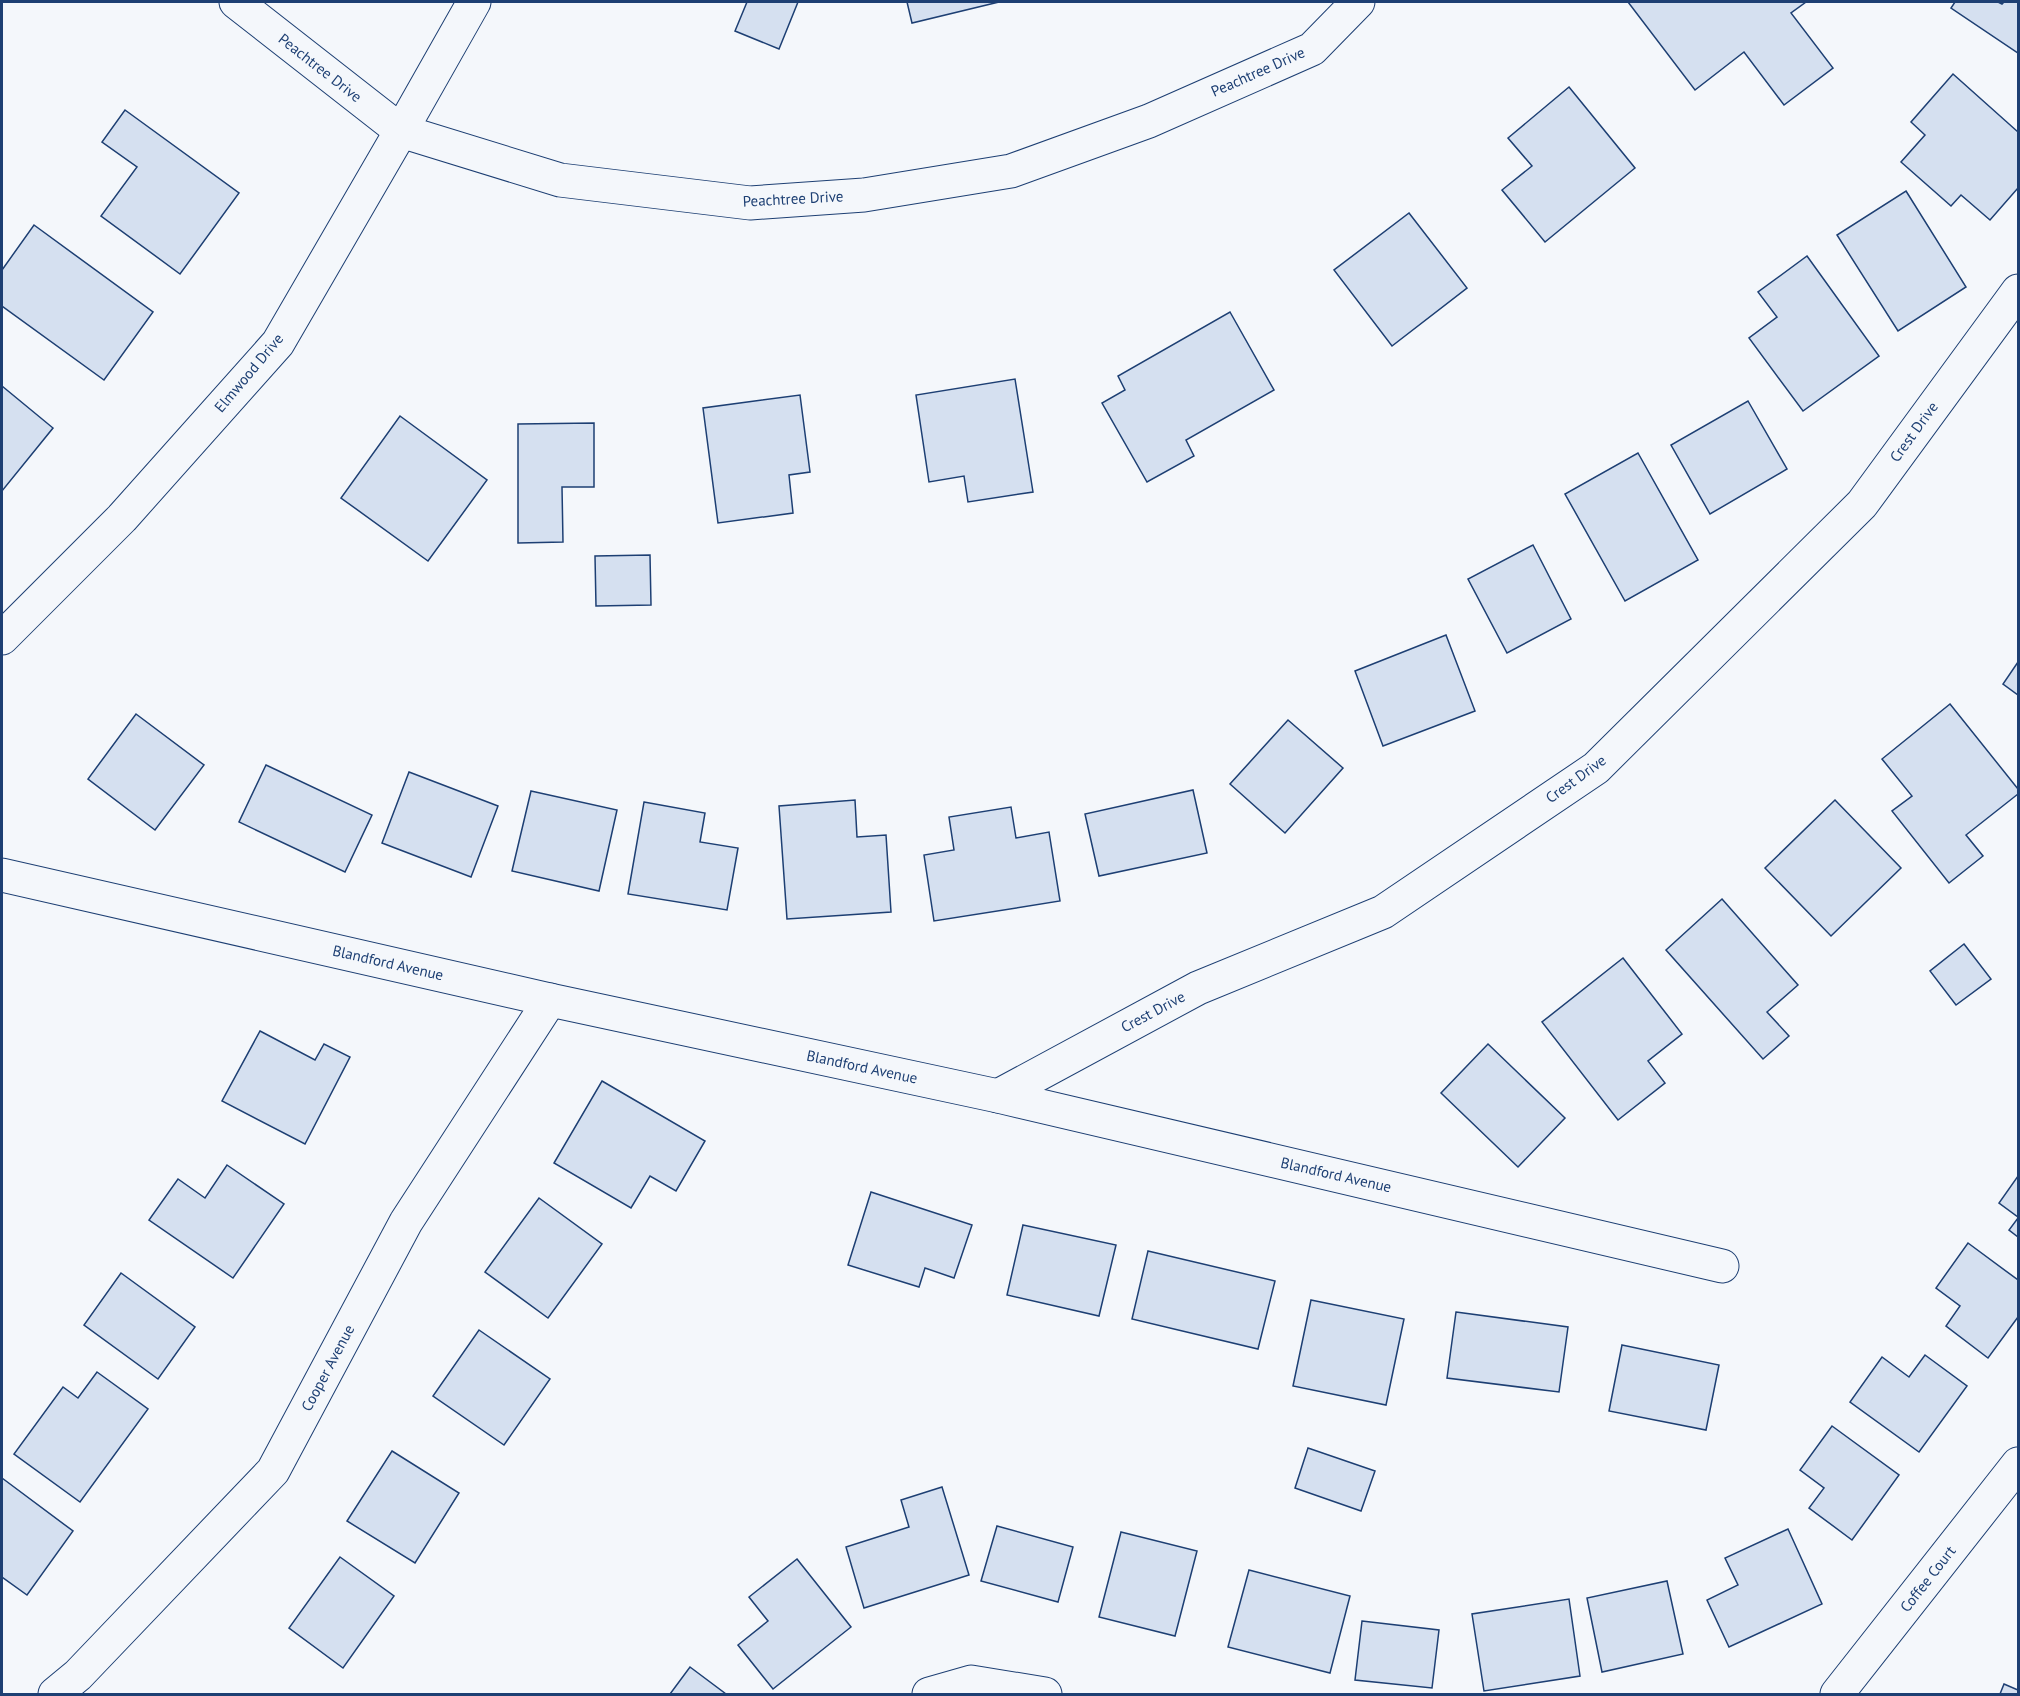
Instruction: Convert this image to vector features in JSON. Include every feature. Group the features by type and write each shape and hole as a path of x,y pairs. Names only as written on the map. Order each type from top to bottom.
{"street":[{"name":"Peachtree Drive","path":"236,2 401,131 560,180 750,203 864,195 1011,171 1149,121 1311,49 1358,2"},
{"name":"Elmwood Drive","path":"2,638 122,518 278,343 474,2"},
{"name":"Crest Drive","path":"998,1096 1198,988 1383,912 1596,768 1862,504 2019,291"},
{"name":"Blandford Avenue","path":"2,875 550,1000 998,1096 1722,1266"},
{"name":"Cooper Avenue","path":"55,1695 78,1675 273,1471 406,1222 550,1000"},
{"name":"Coffee Court","path":"1837,1695 2019,1464"},
{"path":"929,1695 971,1682 1046,1695"}],"building":[{"path":"747,2 798,2 779,49 735,31"},
{"path":"907,2 999,2 912,23"},
{"path":"1628,2 1806,2 1791,13 1833,68 1784,105 1744,52 1695,90"},
{"path":"1955,2 1998,2 2002,4 2018,2 2018,53 1951,8"},
{"path":"1953,74 2018,132 2018,188 1990,220 1961,195 1951,206 1901,162 1925,135 1911,122"},
{"path":"1569,87 1635,168 1545,242 1502,190 1532,166 1508,138"},
{"path":"125,110 239,193 180,274 101,216 137,167 102,142"},
{"path":"1906,191 1966,287 1898,331 1837,235"},
{"path":"1409,213 1467,288 1392,346 1334,270"},
{"path":"34,225 153,312 104,380 2,306 2,270"},
{"path":"1807,256 1879,356 1803,411 1749,338 1777,317 1758,292"},
{"path":"1230,312 1274,390 1186,440 1194,456 1147,482 1102,403 1125,390 1118,376"},
{"path":"1015,379 1033,492 968,502 964,476 929,482 916,395"},
{"path":"2,386 53,428 2,491"},
{"path":"800,395 810,472 789,475 793,513 718,523 703,408"},
{"path":"1748,401 1787,469 1710,514 1671,445"},
{"path":"400,416 487,480 428,561 341,498"},
{"path":"594,423 594,487 562,487 563,542 518,543 518,424"},
{"path":"1638,453 1698,560 1625,601 1565,494"},
{"path":"1533,545 1571,619 1507,653 1468,579"},
{"path":"650,555 651,605 596,606 595,556"},
{"path":"1446,635 1475,711 1383,746 1355,671"},
{"path":"2018,662 2018,695 2003,684"},
{"path":"1950,704 2018,789 2018,794 1966,835 1983,856 1949,883 1892,811 1912,796 1882,759"},
{"path":"136,714 204,765 155,830 88,779"},
{"path":"1288,720 1343,768 1285,833 1230,784"},
{"path":"266,765 372,815 345,872 239,822"},
{"path":"409,772 498,806 471,877 382,843"},
{"path":"1193,790 1207,853 1099,876 1085,814"},
{"path":"531,791 617,810 599,891 512,871"},
{"path":"855,800 857,837 886,835 891,912 787,919 779,806"},
{"path":"1835,800 1901,868 1831,936 1765,868"},
{"path":"644,802 705,813 700,842 738,848 727,910 628,894"},
{"path":"1011,807 1016,838 1049,832 1060,901 934,921 924,855 954,850 949,817"},
{"path":"1722,899 1798,985 1767,1012 1789,1036 1763,1059 1666,950"},
{"path":"1964,944 1991,979 1956,1005 1930,971"},
{"path":"1623,958 1682,1034 1648,1061 1665,1083 1618,1120 1542,1022"},
{"path":"260,1031 315,1060 324,1044 350,1057 305,1144 222,1101"},
{"path":"1488,1044 1565,1118 1518,1167 1441,1093"},
{"path":"602,1081 705,1141 676,1191 650,1176 631,1208 554,1163"},
{"path":"227,1165 284,1204 233,1278 149,1220 178,1179 205,1198"},
{"path":"2018,1176 2018,1217 1999,1203"},
{"path":"871,1192 972,1225 954,1278 925,1268 919,1287 848,1265"},
{"path":"539,1198 602,1244 548,1318 485,1272"},
{"path":"2018,1218 2018,1237 2009,1230"},
{"path":"1023,1225 1116,1245 1099,1316 1007,1295"},
{"path":"1968,1243 2018,1280 2018,1317 1988,1358 1946,1326 1960,1306 1936,1288"},
{"path":"1148,1251 1275,1281 1258,1349 1132,1319"},
{"path":"121,1273 195,1327 158,1379 84,1325"},
{"path":"1311,1300 1404,1319 1386,1405 1293,1386"},
{"path":"1456,1312 1568,1327 1559,1392 1447,1378"},
{"path":"479,1330 550,1379 504,1445 433,1396"},
{"path":"1622,1345 1719,1365 1706,1430 1609,1411"},
{"path":"1925,1355 1967,1386 1919,1452 1850,1402 1882,1357 1909,1377"},
{"path":"97,1372 148,1409 80,1502 14,1454 63,1387 78,1398"},
{"path":"1832,1426 1899,1475 1852,1540 1809,1508 1824,1488 1800,1470"},
{"path":"1308,1448 1375,1471 1361,1511 1295,1488"},
{"path":"392,1451 459,1493 415,1563 347,1521"},
{"path":"2,1478 73,1531 27,1595 2,1577"},
{"path":"942,1487 969,1575 864,1608 846,1547 909,1527 901,1500"},
{"path":"997,1526 1073,1547 1058,1602 981,1581"},
{"path":"1788,1529 1822,1604 1729,1647 1707,1600 1738,1585 1725,1558"},
{"path":"1121,1532 1197,1551 1175,1636 1099,1617"},
{"path":"340,1557 394,1596 343,1668 289,1628"},
{"path":"797,1559 851,1627 773,1689 738,1645 768,1621 749,1597"},
{"path":"1249,1570 1350,1596 1330,1673 1228,1647"},
{"path":"1667,1581 1683,1654 1602,1672 1587,1598"},
{"path":"1569,1599 1580,1676 1484,1691 1472,1614"},
{"path":"1362,1621 1439,1630 1432,1688 1355,1680"},
{"path":"690,1667 726,1694 670,1694"},
{"path":"2004,1684 2018,1690 2018,1694 2000,1694"}]}
